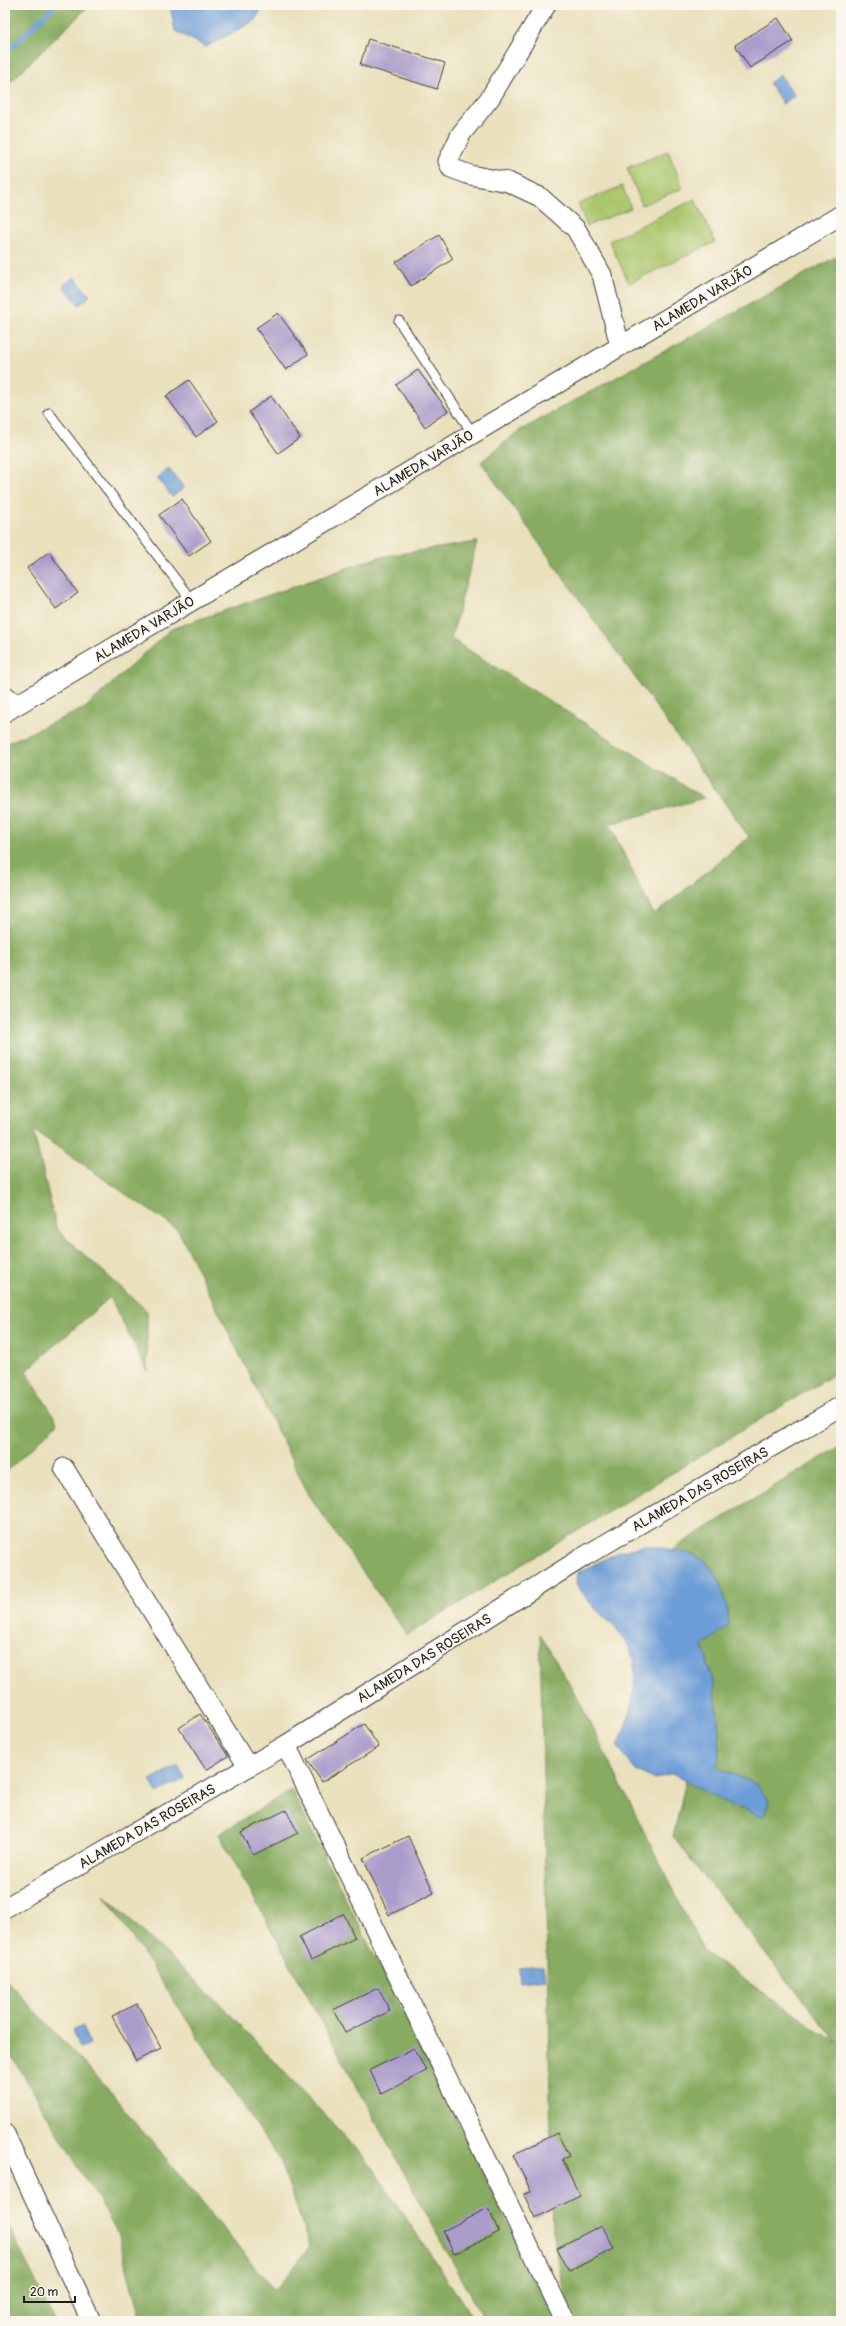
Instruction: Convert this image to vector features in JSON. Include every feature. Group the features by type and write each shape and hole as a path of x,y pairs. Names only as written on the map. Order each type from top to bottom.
{"street":[{"path":"546,5 490,98 461,134 448,161 451,168 470,175 508,182 540,197 576,228 602,275 620,346"},
{"name":"ALAMEDA VARJÃO","path":"13,707 841,215"},
{"name":"ALAMEDA DAS ROSEIRAS","path":"5,1908 286,1745 585,1556 841,1406"},
{"path":"64,1468 248,1767"},
{"path":"286,1745 565,2321"},
{"path":"5,2134 91,2321"}],"lane":[{"path":"399,321 472,434"},
{"path":"49,413 192,601"},
{"path":"5,689 13,707"}],"green space":[{"path":"5,5 90,5 5,87"},
{"path":"668,151 683,188 642,205 627,168"},
{"path":"622,186 631,208 587,226 578,204"},
{"path":"695,199 715,242 629,283 609,241"},
{"path":"841,254 841,1370 407,1635 309,1495 178,1230 33,1130 57,1230 147,1311 147,1371 110,1297 26,1371 58,1423 5,1473 5,744 85,708 171,629 379,557 477,542 451,639 704,798 609,824 654,915 749,837 481,462 517,432"},
{"path":"841,1446 841,2321 571,2321 553,2237 540,1634 578,1699 704,1952 837,2043 673,1837 700,1720 655,1561 736,1509"},
{"path":"291,1790 558,2321 485,2321 219,1834"},
{"path":"104,1895 225,2009 367,2160 475,2321 141,2321 117,2232 5,2044 5,1979 105,2086 275,2291 310,2247 281,2162"},
{"path":"5,2218 54,2321 5,2321"}],"water":[{"path":"170,5 265,5 254,21 206,47 175,31"},
{"path":"780,75 795,95 783,104 769,83"},
{"path":"74,277 90,296 79,305 63,286"},
{"path":"169,469 184,488 172,497 157,478"},
{"path":"645,1545 693,1555 710,1566 720,1584 724,1594 729,1625 703,1646 712,1677 717,1706 719,1736 718,1768 756,1784 770,1803 763,1816 728,1804 672,1773 654,1780 634,1769 618,1747 632,1704 635,1673 633,1659 628,1645 619,1632 596,1610 576,1584 577,1573 619,1552"},
{"path":"178,1765 185,1779 157,1793 150,1780"},
{"path":"543,1966 545,1979 520,1982 519,1968"},
{"path":"83,2026 89,2044 80,2048 73,2030"}],"building":[{"path":"778,18 793,41 750,68 735,45"},
{"path":"368,39 445,63 437,89 360,65"},
{"path":"439,235 453,259 411,286 396,262"},
{"path":"278,313 308,354 286,370 256,328"},
{"path":"418,370 448,411 425,427 396,385"},
{"path":"189,380 218,421 196,437 166,396"},
{"path":"271,396 300,438 278,453 249,412"},
{"path":"182,499 211,541 189,556 159,515"},
{"path":"49,552 78,593 56,609 27,568"},
{"path":"200,1714 228,1756 206,1770 179,1728"},
{"path":"364,1724 379,1747 322,1782 307,1760"},
{"path":"286,1810 298,1833 253,1855 241,1832"},
{"path":"408,1836 434,1893 389,1915 363,1858"},
{"path":"344,1914 355,1938 311,1960 299,1937"},
{"path":"378,1988 390,2011 345,2033 333,2010"},
{"path":"137,2004 161,2048 136,2061 112,2016"},
{"path":"414,2048 426,2071 381,2094 370,2070"},
{"path":"557,2133 569,2156 562,2159 580,2196 535,2218 524,2195 531,2191 513,2155"},
{"path":"488,2208 499,2232 454,2254 443,2231"},
{"path":"602,2225 614,2249 569,2271 557,2248"}],"waterway":[{"path":"5,54 55,5"}]}
